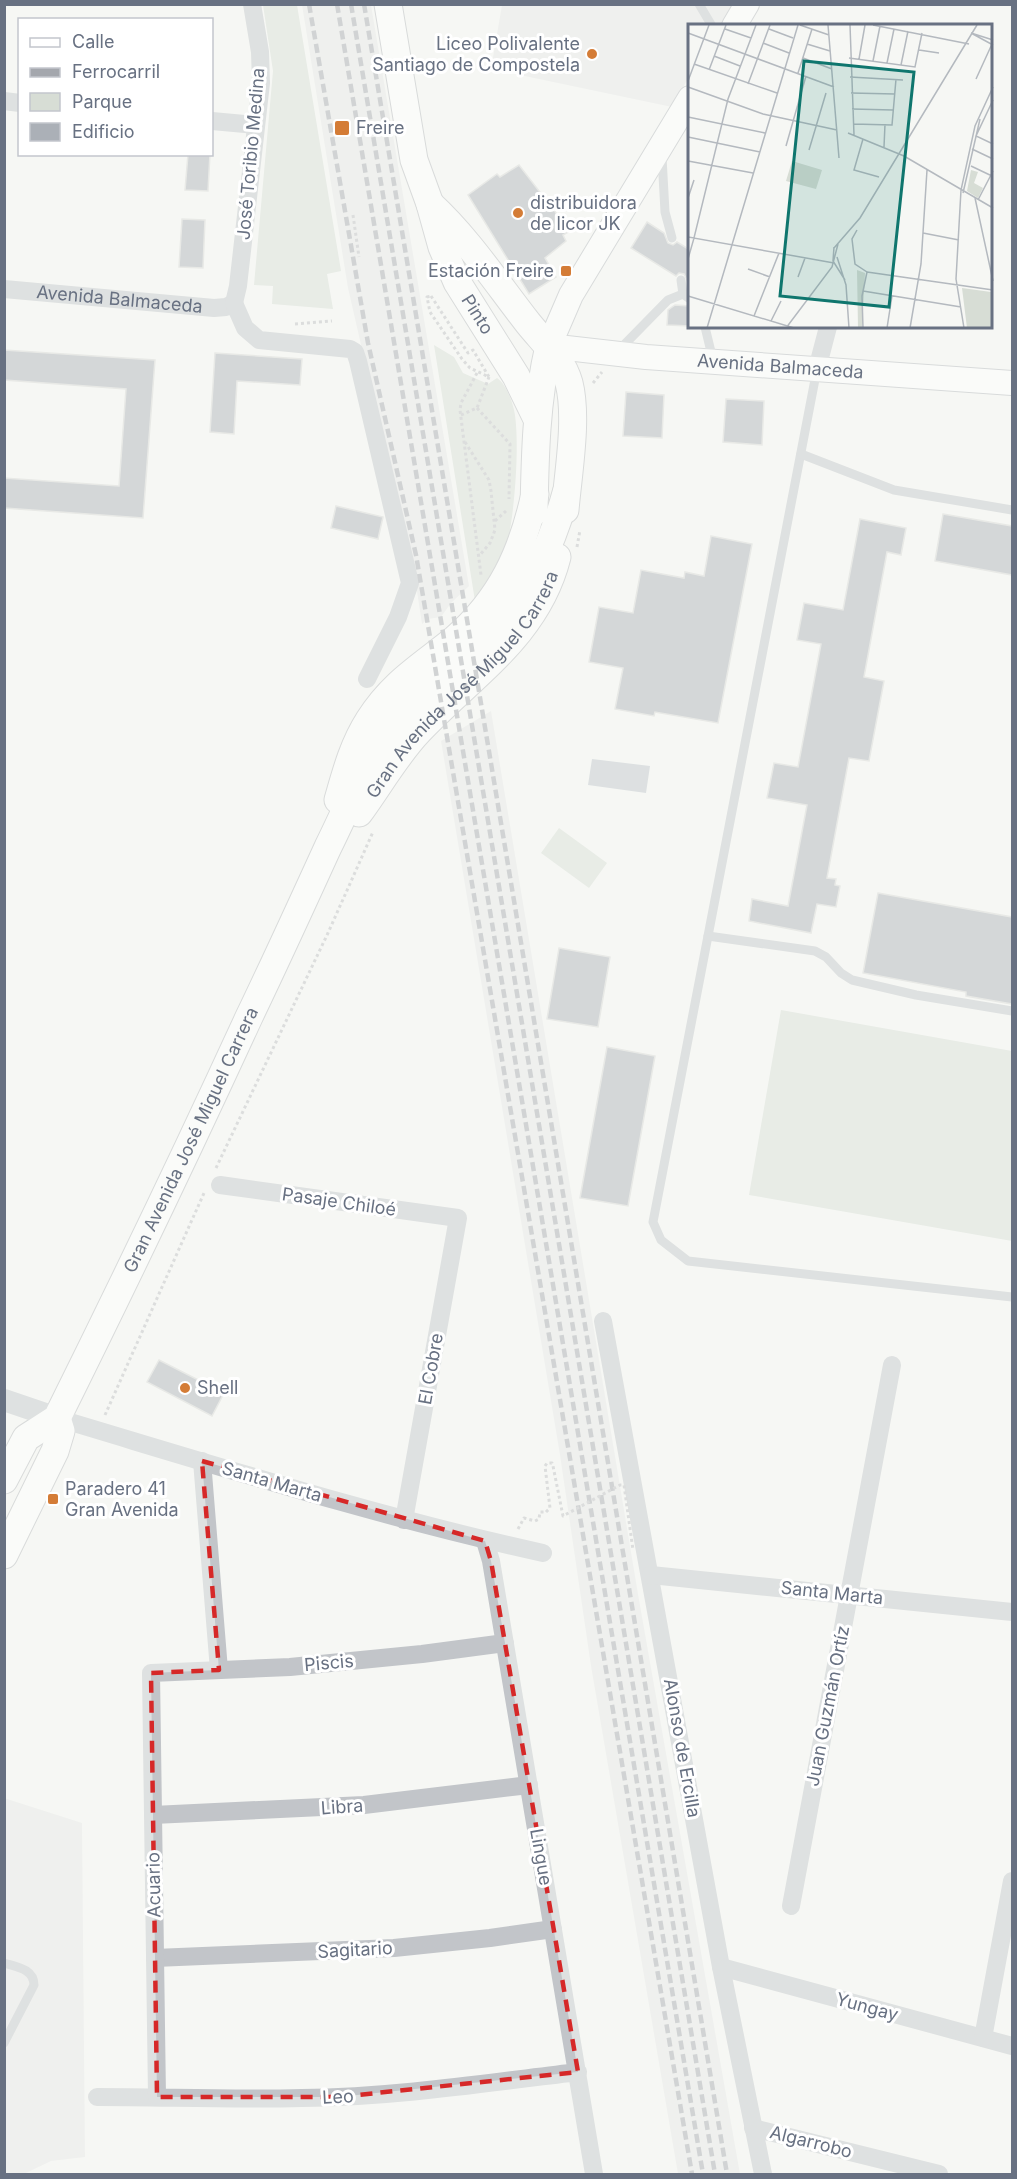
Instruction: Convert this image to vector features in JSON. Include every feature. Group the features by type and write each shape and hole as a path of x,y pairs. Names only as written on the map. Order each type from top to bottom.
{"main road":[{"name":"Pinto","path":"388,4 414,160 442,247 457,282 516,376 537,419"},
{"path":"735,24 747,4"},
{"path":"549,346 571,295 688,101"},
{"name":"Pinto","path":"430,204 465,239 530,326 549,346"},
{"name":"Avenida Balmaceda","path":"549,346 609,363 713,361 1012,383"},
{"name":"Gran Avenida José Miguel Carrera","path":"519,596 534,532 537,419 540,384 549,346"},
{"name":"Gran Avenida José Miguel Carrera","path":"322,861 418,732 497,658 535,611 552,575 563,524 571,428 571,394 565,372 549,346"},
{"name":"Gran Avenida José Miguel Carrera","path":"4,1555 55,1451 61,1431 57,1418 175,1179 357,787 381,742 418,696 483,638 519,596 552,542 566,493"},
{"name":"Gran Avenida José Miguel Carrera","path":"322,861 347,764 360,735 377,709 402,681 471,624 493,598 520,550 535,494"},
{"path":"4,1480 26,1438 57,1418"}],"street":[{"name":"José Toribio Medina","path":"234,303 238,286 261,71 252,4"},
{"path":"213,121 256,125"},
{"name":"Avenida Balmaceda","path":"4,289 214,308 226,307 234,303"},
{"path":"234,303 245,328 259,340 350,349 355,352 410,583 398,617 366,679"},
{"path":"817,369 828,328"},
{"name":"Pasaje Chiloé","path":"213,1184 458,1218"},
{"name":"El Cobre","path":"405,1520 458,1218"},
{"name":"Alonso de Ercilla","path":"603,1321 721,1967 763,2175"},
{"name":"Juan Guzmán Ortíz","path":"791,1906 892,1365"},
{"name":"Santa Marta","path":"4,1400 57,1418 405,1520 484,1541 543,1553"},
{"path":"202,1461 219,1670"},
{"name":"Lingue","path":"484,1541 491,1561 594,2175"},
{"name":"Santa Marta","path":"651,1575 1012,1612"},
{"name":"Piscis","path":"151,1673 360,1661 505,1642"},
{"name":"Acuario","path":"151,1673 157,2097"},
{"name":"Libra","path":"153,1815 364,1805 529,1785"},
{"path":"983,2038 1012,1881"},
{"name":"Sagitario","path":"155,1958 394,1948 553,1929"},
{"name":"Yungay","path":"721,1967 1012,2046"},
{"name":"Leo","path":"97,2097 338,2097 446,2088 578,2072"},
{"name":"Algarrobo","path":"753,2128 939,2175"}],"lane":[{"path":"699,4 711,24"},
{"path":"661,145 665,212 672,238"},
{"path":"609,363 668,300 686,296 681,280"},
{"path":"705,328 713,361"},
{"path":"817,369 653,1222 661,1240 687,1261 1012,1298"},
{"path":"801,454 894,490 1012,510"},
{"path":"708,936 815,951 826,957 841,973 852,980 916,995 1012,1011"},
{"path":"4,1963 28,1971 34,1979 34,1985 4,2043"}],"path":[{"path":"353,215 359,257"},
{"path":"431,296 468,353 473,350 489,377 477,373 462,359 430,312 427,297 431,296"},
{"path":"287,324 332,321"},
{"path":"592,390 594,380 609,363"},
{"path":"477,373 461,403 461,416 481,579"},
{"path":"461,416 477,408 489,377"},
{"path":"477,408 510,444 509,503 506,512 495,521"},
{"path":"464,441 489,480 495,521 493,538 479,556"},
{"path":"574,556 581,523"},
{"path":"98,1430 213,1184 374,828"},
{"path":"546,1512 550,1506 545,1466 548,1463 552,1463 553,1466 564,1516 620,1485 624,1485 633,1550"}],"highlighted area":[{"path":"202,1461 485,1541 491,1561 578,2072 338,2097 157,2097 151,1673 219,1670"}],"shaded area":[{"path":"302,5 371,5 469,586 451,603 441,617 428,619 422,624 416,585 348,288"},
{"name":"Liceo Polivalente Santiago de Compostela","path":"502,5 734,5 721,24 688,24 688,79 672,107 491,69"},
{"path":"491,711 638,1594 740,2174 678,2174 591,1666 560,1455 441,741"},
{"path":"592,759 650,766 646,793 588,785"},
{"path":"4,1798 82,1823 85,2157 51,2161 24,2174 5,2174"}],"green space":[{"path":"263,5 297,5 341,271 327,274 333,309 272,304 273,286 254,285 273,71"},
{"path":"434,345 454,357 463,373 488,384 497,378 508,392 514,410 517,444 515,490 509,535 500,567 475,601"},
{"path":"559,828 607,863 589,888 541,853"},
{"path":"781,1010 1012,1051 1012,1241 749,1195"}],"building":[{"path":"188,156 210,156 208,191 185,190"},
{"name":"distribuidora de licor JK","path":"519,165 570,231 563,235 566,241 545,258 556,277 529,294 468,195 497,174 500,177"},
{"path":"182,219 205,220 203,268 179,267"},
{"path":"647,222 664,233 668,243 673,245 677,242 688,249 688,282 684,274 679,273 676,276 631,248"},
{"path":"675,305 688,306 688,326 667,325 668,310"},
{"path":"4,350 155,360 143,518 4,508 4,478 119,486 126,389 4,380"},
{"path":"215,353 302,359 300,385 237,381 234,434 210,432"},
{"path":"626,392 664,395 662,438 623,436"},
{"path":"726,399 764,401 762,445 723,442"},
{"path":"336,506 383,517 378,539 331,528"},
{"path":"943,514 1012,526 1012,575 935,561"},
{"path":"860,519 906,528 901,555 887,552 864,677 884,681 869,761 849,758 827,878 836,879 835,885 840,886 836,907 817,904 811,933 749,921 752,899 788,906 807,805 767,798 774,763 798,767 821,644 797,640 804,603 843,610"},
{"path":"711,536 752,544 718,723 655,712 654,716 615,709 623,668 589,662 599,607 633,613 641,570 684,578 685,572 704,576"},
{"path":"878,893 1012,917 1012,1004 966,996 966,992 863,973"},
{"path":"559,948 610,957 598,1027 547,1019"},
{"path":"607,1047 655,1056 628,1206 580,1198"},
{"name":"Shell","path":"159,1360 224,1393 212,1416 147,1382"}],"railway":[{"path":"309,4 368,343 416,555 692,2174"},
{"path":"337,4 703,2174"},
{"path":"351,4 715,2174"},
{"path":"364,4 727,2174"}],"place":[{"name":"Liceo Polivalente Santiago de Compostela","path":"592,54"},
{"name":"Freire","path":"342,128"},
{"name":"distribuidora de licor JK","path":"518,213"},
{"name":"Estación Freire","path":"566,271"},
{"name":"Shell","path":"185,1388"},
{"name":"Paradero 41 Gran Avenida","path":"53,1499"}]}
